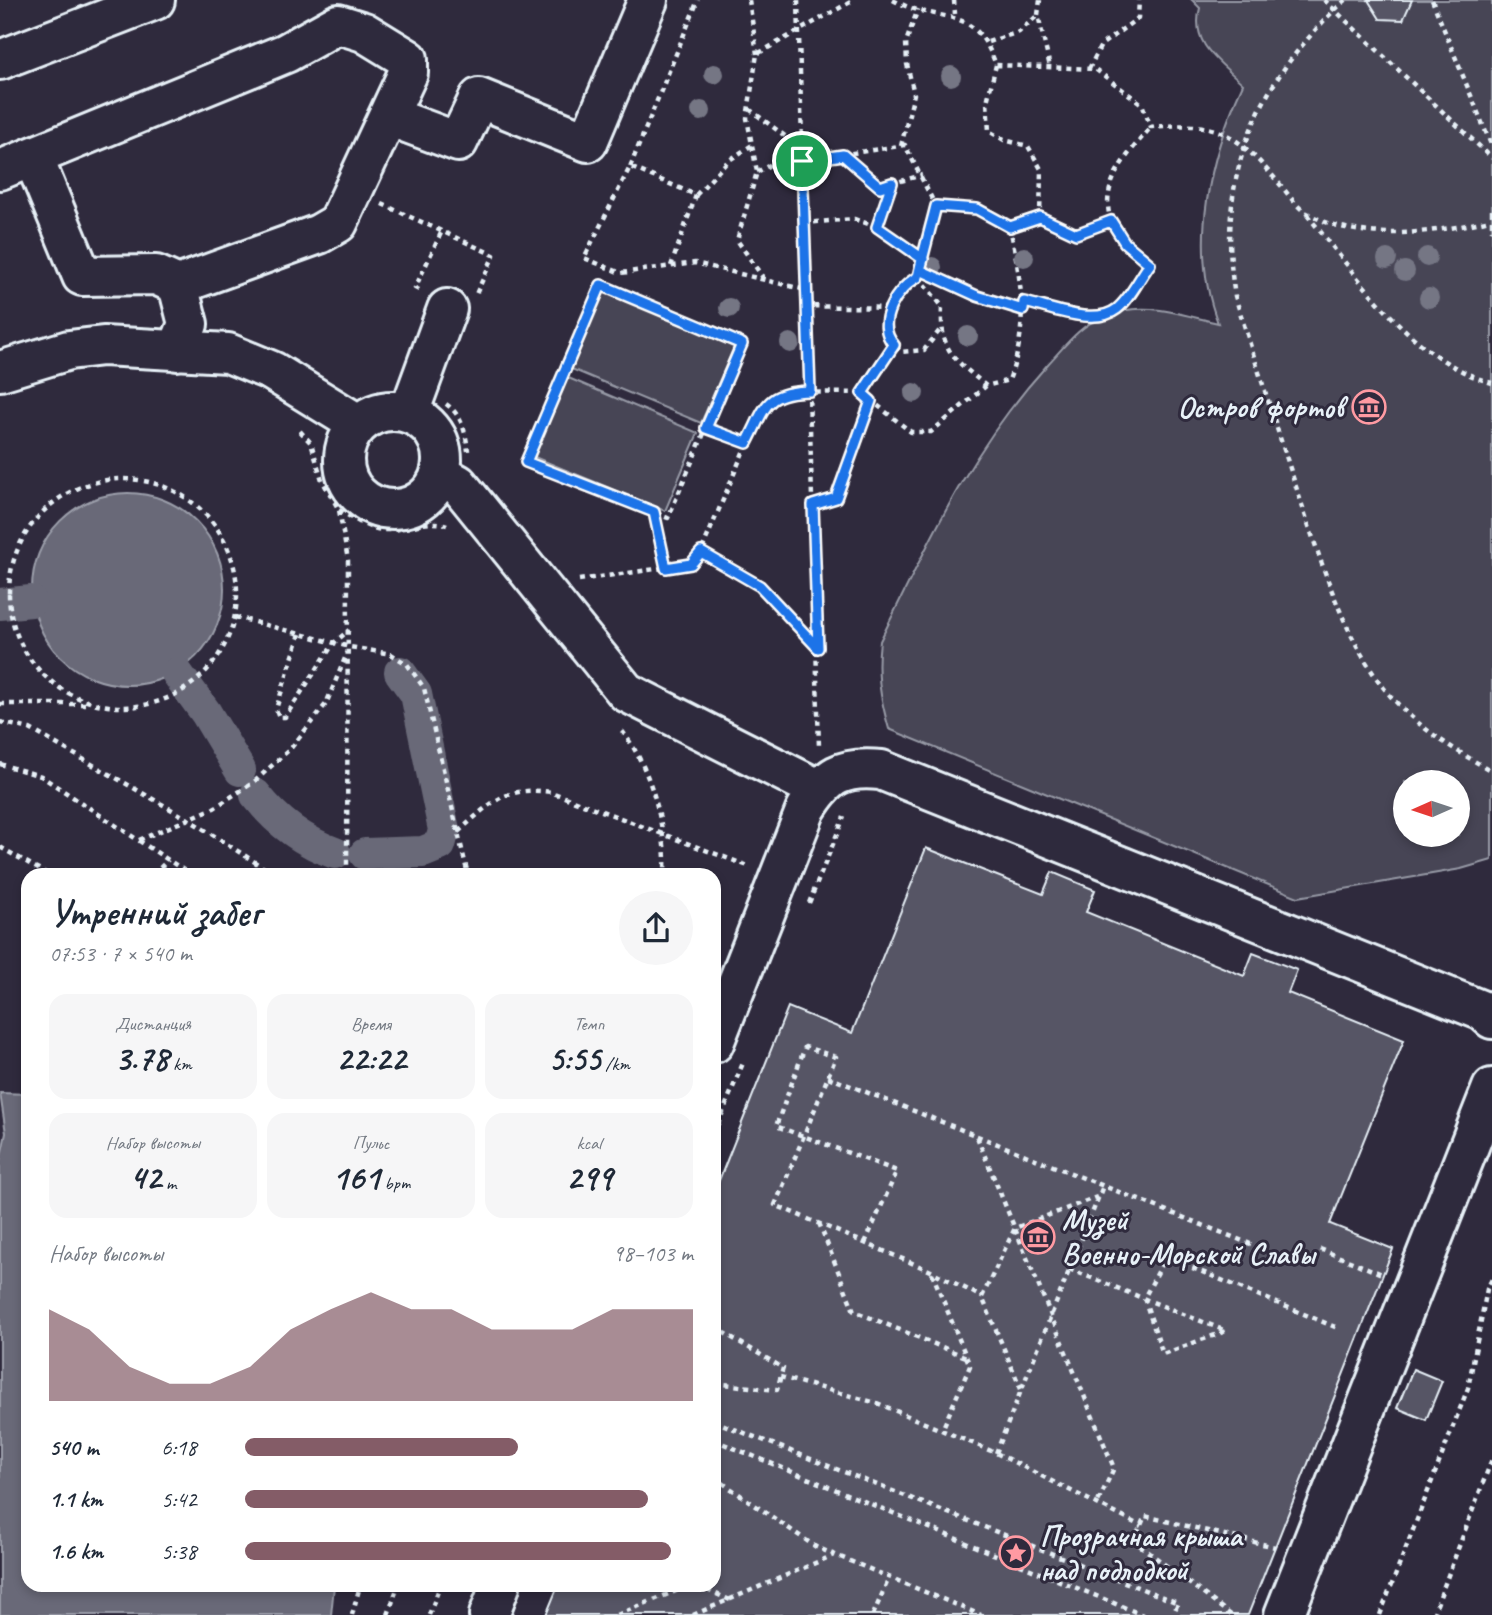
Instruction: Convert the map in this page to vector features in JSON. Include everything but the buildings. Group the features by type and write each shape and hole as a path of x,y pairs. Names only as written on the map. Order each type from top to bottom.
{"street":[{"path":"0,60 155,0"},
{"path":"388,116 458,142 479,97 588,142 648,0"},
{"path":"338,24 364,32 408,59 408,73 338,223 319,234 178,285 156,275 82,276 16,163 286,53 338,24"},
{"path":"177,351 188,324 178,285"},
{"path":"409,413 449,302"},
{"path":"0,371 69,350 103,346 228,353 272,371 358,424"},
{"path":"381,412 409,413 422,420 440,444 440,474 433,489 421,500 407,508 390,510 368,502 350,485 344,470 344,453 358,424 381,412"},
{"path":"440,474 458,484 626,692 833,800"},
{"path":"833,800 825,781 854,767 881,770 1483,1011 1492,1019"},
{"path":"729,1051 779,878 806,809 833,800"},
{"path":"1284,1615 1492,1088"},
{"path":"489,1615 498,1592"}],"path":[{"path":"698,0 630,167 584,258 621,273 695,263 806,290"},
{"path":"748,0 757,54 749,109 757,172 737,240 764,279"},
{"path":"798,0 818,648 833,800 806,910"},
{"path":"757,54 854,0"},
{"path":"893,0 918,9 956,15 980,29 988,41 996,65 987,102 989,131 1004,140 1028,146 1041,169 1040,217"},
{"path":"954,0 956,15"},
{"path":"1040,0 1038,15 1050,67"},
{"path":"1088,69 1101,45 1138,18 1139,0"},
{"path":"1324,0 1492,158"},
{"path":"1346,0 1334,9 1297,51 1266,95 1244,144 1234,185 1229,234 1235,296 1324,568 1360,652 1381,684 1406,712 1431,733 1492,771"},
{"path":"1432,0 1492,147"},
{"path":"901,146 914,94 906,64 906,42 918,9"},
{"path":"988,41 1018,32 1038,15"},
{"path":"996,65 1095,69 1142,104 1151,127"},
{"path":"749,109 801,148"},
{"path":"1024,302 1084,315 1103,315 1117,309 1150,264 1125,243 1111,221 1109,197 1114,172 1151,127 1193,125 1217,129 1244,144 1372,293 1426,350 1460,370 1492,383"},
{"path":"671,266 696,194 728,162 752,145"},
{"path":"802,161 905,145 936,206 918,277 906,283 889,308 887,327 894,345 901,352 924,350 941,330"},
{"path":"757,172 801,148"},
{"path":"843,155 880,187 922,175"},
{"path":"630,167 696,194"},
{"path":"877,227 892,183"},
{"path":"353,190 494,254 449,302 415,288 442,231"},
{"path":"936,206 977,209 1010,227 1040,217 1076,234 1111,221"},
{"path":"1492,210 1492,230"},
{"path":"1305,212 1338,224 1383,232 1442,229 1490,220"},
{"path":"804,223 854,219 877,227 923,259"},
{"path":"577,580 691,564 701,552 747,443 769,401 784,391 862,393 911,432 931,432 986,386 1009,380 1016,362 1024,302 1010,227"},
{"path":"920,270 977,296 1023,310"},
{"path":"918,277 942,306 941,330 948,353 986,386"},
{"path":"601,285 742,344 706,428 668,518 526,462 601,285"},
{"path":"807,306 889,308"},
{"path":"862,393 894,345"},
{"path":"813,505 836,498 871,401"},
{"path":"295,428 311,443 322,480 339,510 348,560 350,647 347,868"},
{"path":"706,428 747,443"},
{"path":"0,704 95,704 134,707 156,703 194,682 210,669 222,651 235,617 238,588 229,546 201,508 182,494 138,479 92,482 69,491 50,504 21,540 9,583 12,616 23,648 36,667 71,695 95,704"},
{"path":"339,510 365,525 384,530 438,522 457,532"},
{"path":"654,512 666,568"},
{"path":"701,552 760,586 818,648"},
{"path":"235,617 350,647 391,654 407,664 424,688 466,868"},
{"path":"300,634 276,709 278,717 285,717 334,643 349,630"},
{"path":"139,840 214,808 254,782 291,748 326,704 350,647"},
{"path":"614,720 630,740 648,778 662,834 664,868"},
{"path":"0,722 30,729 188,819 264,868"},
{"path":"0,764 41,776 180,868"},
{"path":"458,832 491,803 510,791 527,789 551,792 779,878"},
{"path":"0,847 37,868"},
{"path":"160,868 168,860"},
{"path":"865,1243 897,1171 804,1136 776,1126 805,1047 836,1056 804,1136 775,1205 931,1272 982,1297 1022,1390"},
{"path":"721,1095 729,1051"},
{"path":"828,1077 1253,1245"},
{"path":"977,1136 1114,1468 1097,1504"},
{"path":"996,1453 1102,1185"},
{"path":"982,1297 1015,1228 1098,1196"},
{"path":"819,1223 854,1311 966,1357"},
{"path":"1320,1249 1384,1274"},
{"path":"1069,1269 1144,1298 1226,1331 1163,1354 1144,1298 1166,1257 1340,1329"},
{"path":"931,1272 970,1366 942,1430"},
{"path":"1380,1615 1468,1388 1485,1299 1492,1279"},
{"path":"721,1331 783,1367 777,1390 721,1384"},
{"path":"780,1377 877,1403 996,1453 1141,1526"},
{"path":"721,1424 1178,1603 1173,1615"},
{"path":"721,1443 1143,1615"},
{"path":"1433,1615 1492,1459"},
{"path":"721,1481 816,1547 981,1615"},
{"path":"1231,1615 1134,1541 1145,1516 1276,1547"},
{"path":"694,1615 835,1554"},
{"path":"873,1615 889,1578"},
{"path":"352,1615 358,1592"},
{"path":"388,1615 396,1592"},
{"path":"429,1615 438,1592"},
{"path":"617,1615 673,1592"},
{"path":"712,1592 730,1600"}],"shaded area":[{"path":"1192,0 1492,0 1492,860 1461,869 1298,897 889,729 880,685 880,641 953,496 1020,397 1073,337 1104,316 1119,311 1148,309 1218,323 1209,294 1205,263 1207,201 1221,140 1243,84 1209,51 1199,32 1200,8"},
{"path":"602,289 735,345 701,423 569,368"},
{"path":"566,377 698,433 665,511 532,456"}],"water":[{"path":"128,493 147,494 165,500 196,521 217,552 223,570 223,608 217,626 196,657 165,678 147,684 128,685 109,684 91,678 60,657 39,626 33,608 32,589 33,570 39,552 60,521 91,500 109,494"},
{"path":"0,1093 21,1094 21,1592 333,1592 331,1615 0,1615 0,1161 6,1133"}],"waterway":[{"path":"0,604 31,601"},
{"path":"365,854 423,852 440,845 444,830 416,694 400,672"},
{"path":"177,673 206,713 240,770"},
{"path":"256,795 291,830 335,853"}],"place":[{"name":"Остров фортов","path":"1369,407"},
{"name":"Музей Военно-Морской Славы","path":"1038,1237"},
{"name":"Прозрачная крыша над подлодкой","path":"1016,1553"}],"route":[{"path":"802,161 810,391 784,391 769,401 747,443 706,428 742,344 601,285 526,462 654,512 666,568 691,564 701,552 760,586 818,648 813,505 836,498 846,479 871,401 862,393 894,345 887,327 889,308 906,283 918,277 923,259 936,206 977,209 1010,227 1040,217 1076,234 1111,221 1125,243 1150,264 1117,309 1103,315 1084,315 1024,302 1023,310 977,296 920,270 923,259 877,227 892,183 880,187 843,155 802,161"}]}
